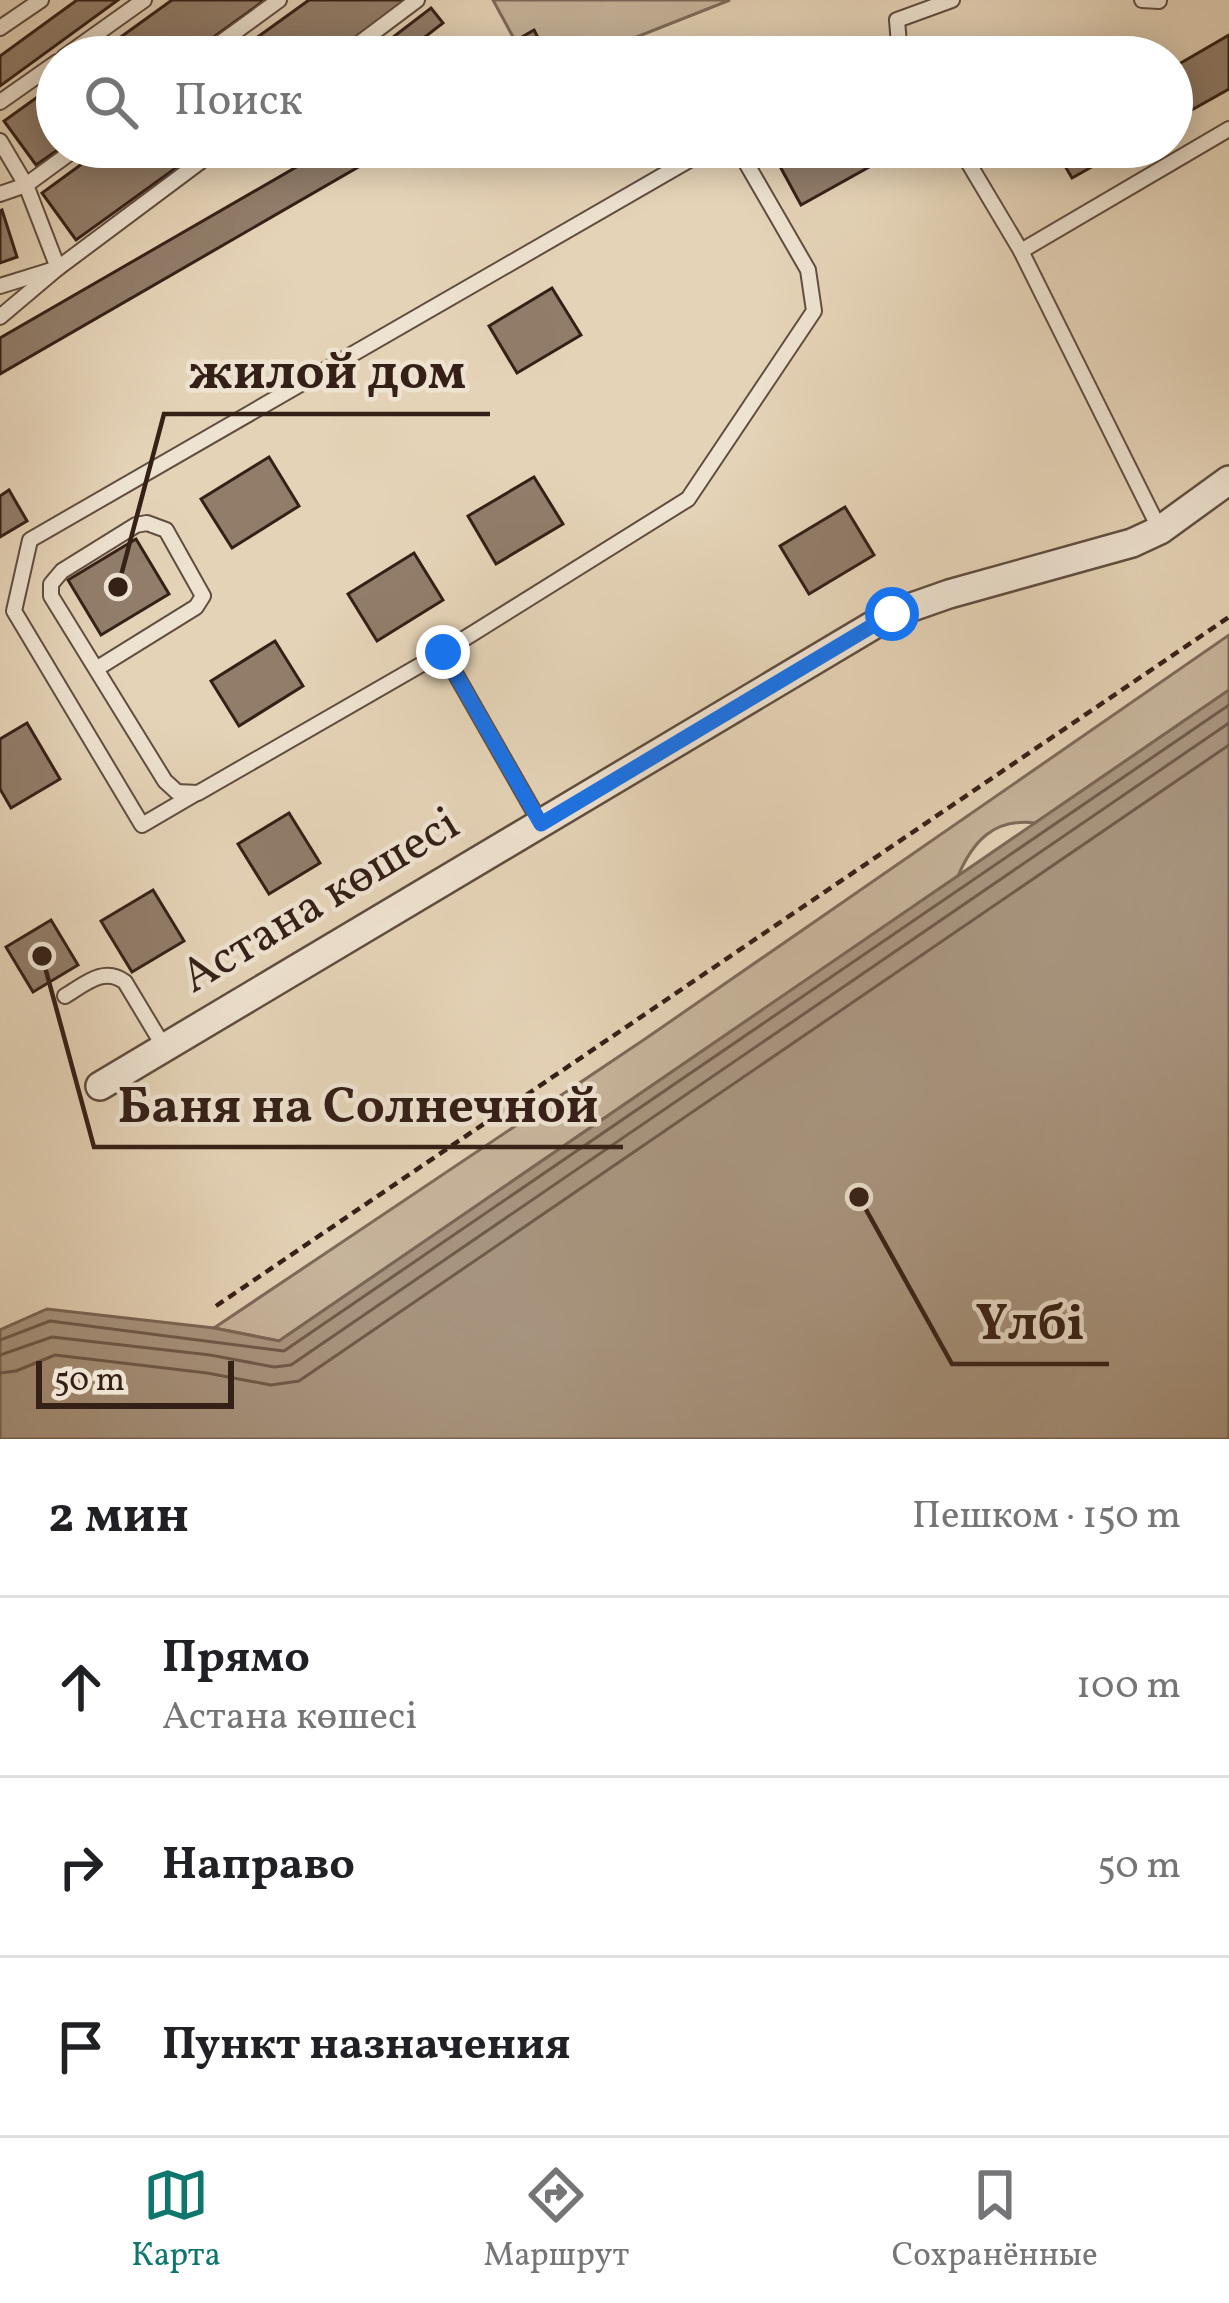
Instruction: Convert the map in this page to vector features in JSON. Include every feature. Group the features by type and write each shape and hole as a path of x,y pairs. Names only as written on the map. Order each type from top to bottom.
{"street":[{"name":"Астана көшесі","path":"100,1086 892,614 1132,543 1160,530 1229,480"}],"lane":[{"path":"0,28 41,0"},
{"path":"93,36 144,0"},
{"path":"230,36 279,0"},
{"path":"369,36 417,0"},
{"path":"898,36 897,20 952,0"},
{"path":"1142,0 1159,1"},
{"path":"0,102 36,76"},
{"path":"1193,150 1229,129"},
{"path":"0,141 26,185 58,268"},
{"path":"0,194 26,185 50,168"},
{"path":"0,317 192,168"},
{"path":"676,168 30,540 14,611 142,825 443,652 688,500 814,310 808,270 749,168"},
{"path":"972,168 1021,251 1160,530"},
{"path":"1021,251 1163,168"},
{"path":"0,286 58,268"},
{"path":"96,669 196,607 203,596 166,530 147,523 136,525 62,571 51,584 51,596 165,781 177,792 198,793"},
{"path":"443,652 541,824"},
{"path":"65,996 102,974 117,975 164,1047"}],"path":[{"path":"216,1306 1229,617"}],"shaded area":[{"path":"493,0 730,0 639,36 513,36"},
{"path":"1229,635 1229,690 1035,823 1008,824 987,834 958,876 279,1341 214,1328 645,1039"}],"water":[{"path":"1229,690 1229,1439 0,1439 0,1330 47,1309 214,1328 279,1341"}],"building":[{"path":"77,0 118,0 69,36 36,36 36,60 0,86 0,56"},
{"path":"172,0 265,0 215,36 122,36"},
{"path":"309,0 408,0 359,36 259,36"},
{"path":"431,8 443,23 426,36 394,36"},
{"path":"1229,35 1229,89 1193,109 1193,56"},
{"path":"36,98 36,165 4,121"},
{"path":"76,168 176,168 76,240 42,193"},
{"path":"295,168 357,168 0,374 0,338"},
{"path":"781,168 867,168 801,205"},
{"path":"1066,168 1090,168 1072,178"},
{"path":"0,211 17,257 0,263"},
{"path":"552,288 581,335 517,373 489,326"},
{"path":"269,457 299,506 232,548 201,499"},
{"path":"534,477 563,524 496,564 468,516"},
{"path":"9,490 27,521 0,537 0,496"},
{"path":"845,507 874,555 809,594 780,546"},
{"path":"136,539 169,594 101,635 68,580"},
{"path":"414,553 443,600 377,641 348,594"},
{"path":"275,641 303,686 239,726 211,681"},
{"path":"27,723 60,779 11,808 0,789 0,739"},
{"path":"289,813 320,863 269,894 238,844"},
{"path":"153,890 184,941 132,972 101,921"},
{"path":"51,920 78,965 33,992 6,947"}],"place":[{"name":"жилой дом","path":"118,587"},
{"name":"Баня на Солнечной","path":"42,956"},
{"name":"Үлбі","path":"859,1197"}],"route":[{"path":"443,652 541,824 892,614"}]}
